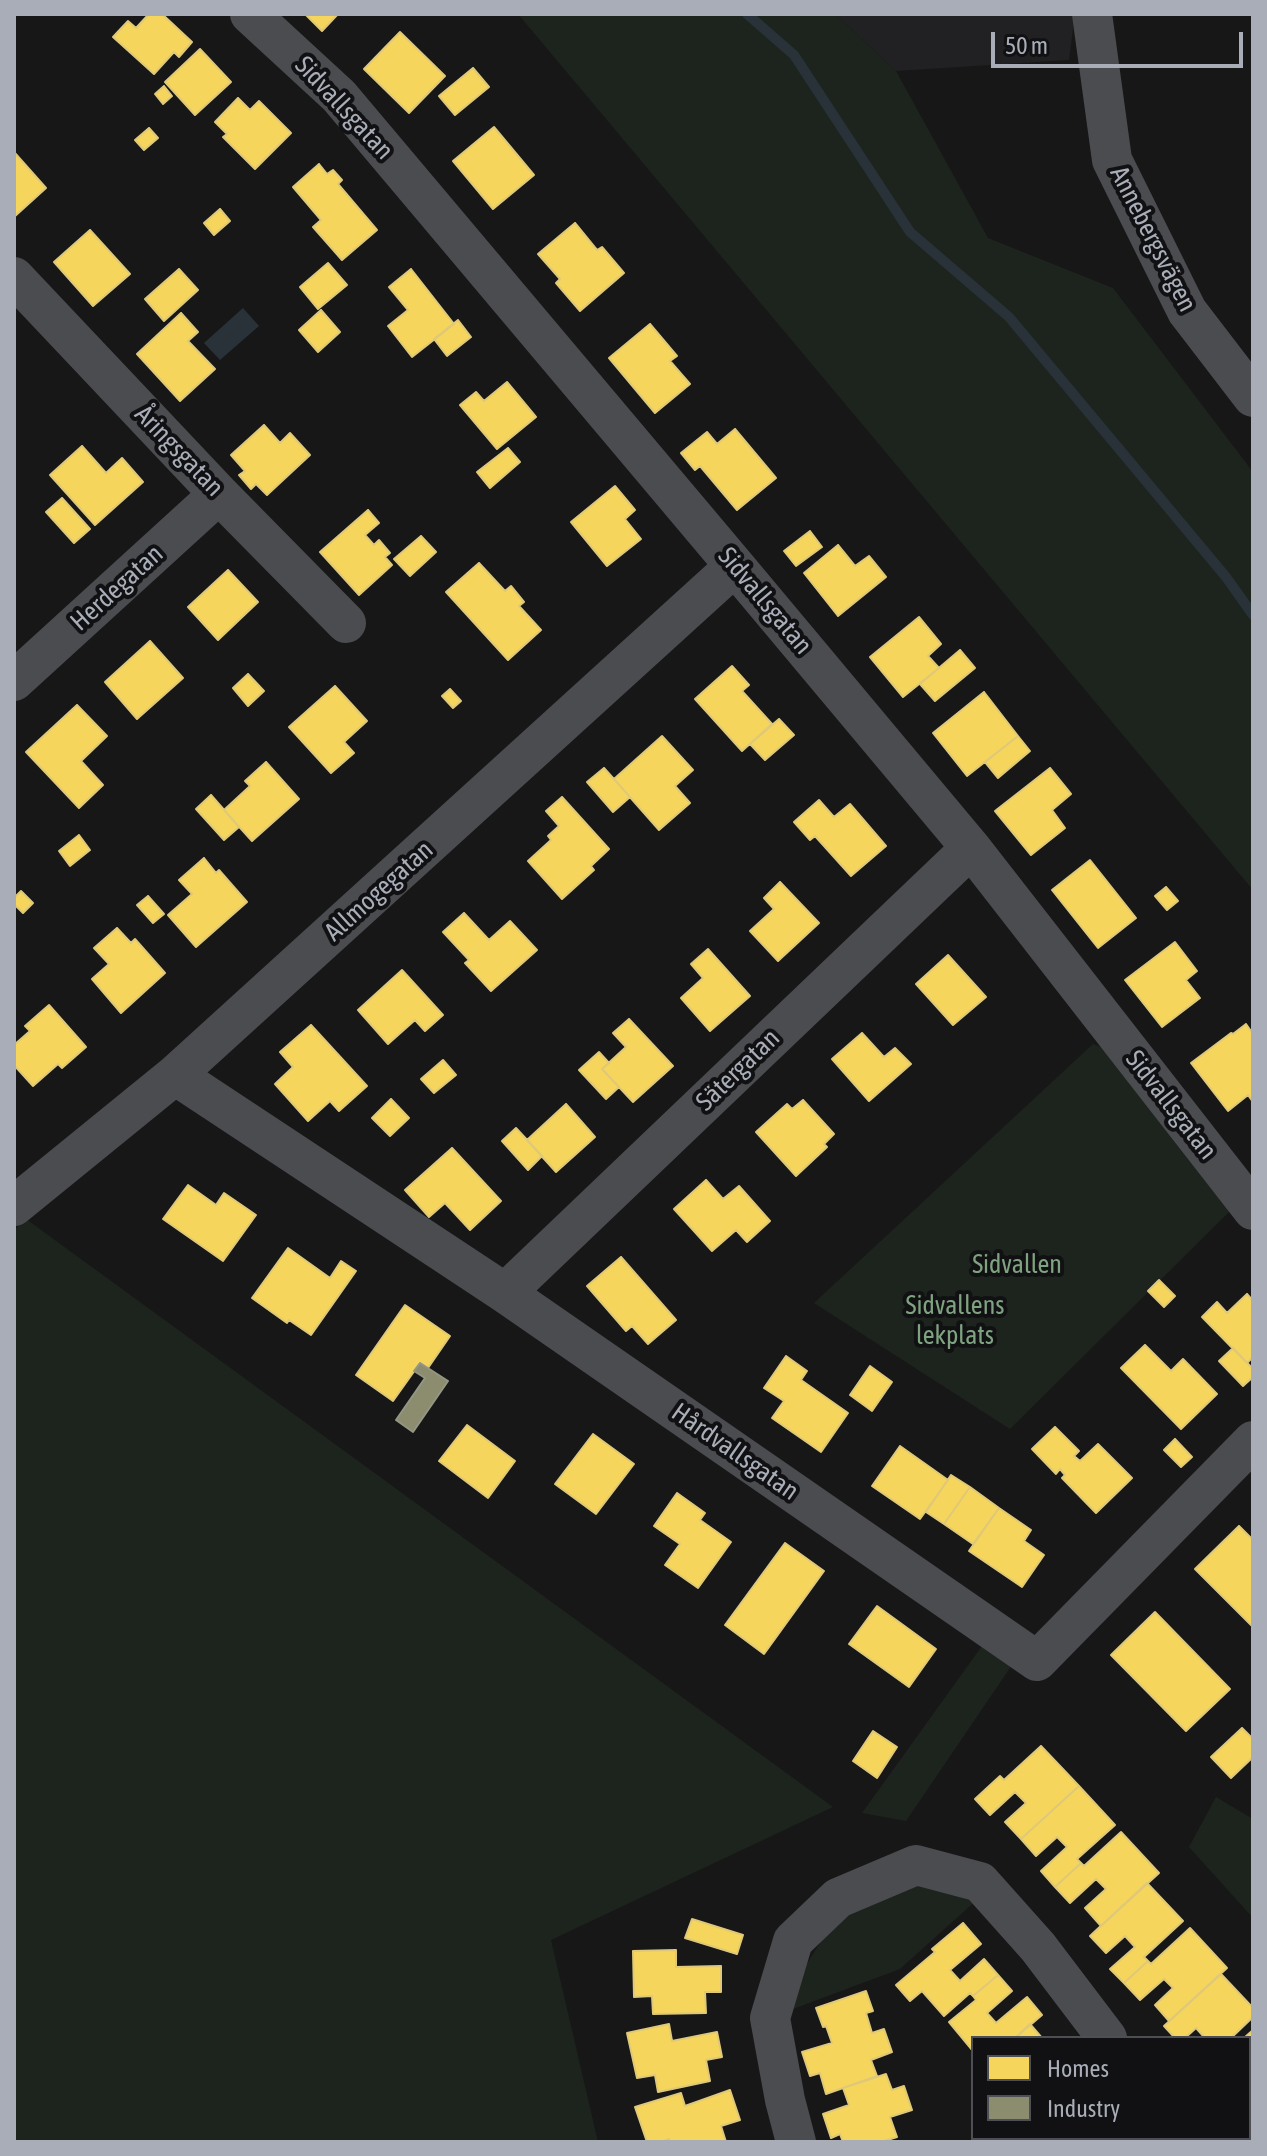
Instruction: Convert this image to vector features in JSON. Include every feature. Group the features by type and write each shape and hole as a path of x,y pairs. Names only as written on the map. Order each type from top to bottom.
{"street":[{"name":"Sidvallsgatan","path":"250,14 339,96 735,566 971,848 1253,1210"},
{"name":"Annebergsvägen","path":"1092,14 1112,160 1187,311 1253,397"},
{"name":"Åringsgatan","path":"14,277 346,623"},
{"name":"Herdegatan","path":"14,681 219,494"},
{"name":"Allmogegatan","path":"14,1206 175,1075 735,566"},
{"name":"Sätergatan","path":"505,1293 971,848"},
{"name":"Hårdvallsgatan","path":"175,1075 505,1293 1037,1661 1253,1441"},
{"path":"796,2142 770,2018 793,1941 838,1898 916,1865 980,1882 1038,1947 1105,2036"}],"shaded area":[{"path":"835,14 1075,14 1069,60 896,71"},
{"path":"243,308 259,326 220,360 204,343"}],"green space":[{"path":"518,14 835,14 896,71 988,238 1113,288 1253,472 1253,890"},
{"name":"Sidvallen","path":"1093,1044 1101,1047 1232,1209 1010,1429 814,1303"},
{"path":"26,1219 833,1807 551,1940 598,2142 14,2142 14,1230"},
{"path":"982,1646 1012,1665 906,1821 862,1813"},
{"path":"1216,1797 1253,1819 1253,1918 1189,1847"},
{"path":"911,1884 979,1898 900,1969 793,2009 802,1972 821,1941 862,1901"}],"building: Homes":[{"path":"149,14 162,14 192,42 179,57 174,52 154,74 113,37 128,21 136,28"},
{"path":"305,14 338,14 322,31"},
{"path":"400,32 445,76 409,113 364,69"},
{"path":"200,49 231,82 195,115 165,82"},
{"path":"473,68 489,87 455,115 439,96"},
{"path":"164,86 172,96 163,104 155,94"},
{"path":"238,98 250,110 259,101 291,133 255,169 223,137 227,134 215,122"},
{"path":"494,127 534,175 493,209 453,161"},
{"path":"149,128 158,138 144,150 135,140"},
{"path":"14,152 46,188 14,217"},
{"path":"319,164 327,174 333,170 342,180 338,184 377,230 342,260 313,227 321,220 293,187"},
{"path":"220,209 230,221 214,235 204,223"},
{"path":"575,223 597,250 602,247 624,273 580,311 556,283 560,279 538,254"},
{"path":"90,230 130,274 93,306 54,262"},
{"path":"328,263 347,285 318,309 300,287"},
{"path":"179,269 198,290 164,321 145,299"},
{"path":"411,269 454,324 412,357 388,326 408,310 389,287"},
{"path":"321,310 340,332 318,352 299,330"},
{"path":"181,313 198,332 188,341 215,369 180,401 137,354"},
{"path":"458,320 471,337 447,356 434,339"},
{"path":"650,324 677,356 670,361 690,384 655,413 609,358"},
{"path":"507,382 536,417 497,449 460,405 476,392 484,401"},
{"path":"264,425 280,443 290,433 310,455 267,495 256,484 251,489 239,475 245,471 231,455"},
{"path":"735,429 776,478 737,510 700,466 695,470 681,453 707,432 717,444"},
{"path":"82,446 106,473 122,458 143,482 95,525 50,475"},
{"path":"508,448 520,462 490,488 477,472"},
{"path":"615,486 635,510 625,519 641,539 607,566 571,522"},
{"path":"62,498 90,529 74,543 46,512"},
{"path":"368,510 379,523 365,535 374,545 379,540 390,553 385,557 392,565 359,595 320,552"},
{"path":"810,531 822,547 796,566 784,551"},
{"path":"421,536 436,552 410,576 394,559"},
{"path":"838,545 855,566 869,556 886,577 838,616 804,573"},
{"path":"479,563 505,591 511,586 524,602 519,606 541,630 508,660 446,592"},
{"path":"228,570 258,602 218,640 188,607"},
{"path":"919,617 941,644 928,656 939,668 903,697 870,657"},
{"path":"150,641 183,678 137,719 105,682"},
{"path":"960,650 975,668 935,701 920,684"},
{"path":"732,666 749,685 742,691 772,724 742,751 695,699"},
{"path":"248,674 264,691 248,706 233,688"},
{"path":"335,686 367,721 344,742 354,753 331,773 289,727"},
{"path":"450,689 461,701 453,708 442,696"},
{"path":"984,692 1018,736 967,776 933,733"},
{"path":"77,705 107,736 81,761 103,785 79,808 26,752"},
{"path":"779,719 794,735 765,760 750,744"},
{"path":"662,736 693,770 675,786 690,803 659,830 614,779"},
{"path":"1018,736 1030,751 998,778 985,762"},
{"path":"266,762 299,799 252,841 224,810 250,786 245,781"},
{"path":"604,768 630,797 613,812 587,782"},
{"path":"1050,768 1071,794 1052,810 1065,828 1031,855 995,811"},
{"path":"211,795 239,827 224,840 196,809"},
{"path":"562,797 609,849 591,866 594,870 562,899 528,861 551,840 548,836 559,826 546,811"},
{"path":"819,800 834,817 850,804 886,846 851,876 815,836 810,840 794,822"},
{"path":"79,835 90,850 70,866 59,851"},
{"path":"204,858 247,902 196,947 168,915 192,894 179,880"},
{"path":"1090,860 1136,918 1098,948 1052,890"},
{"path":"780,882 819,923 778,961 750,931 774,909 764,898"},
{"path":"1166,887 1178,901 1167,910 1155,896"},
{"path":"21,891 33,903 23,913 14,904 14,898"},
{"path":"148,896 164,914 153,923 137,905"},
{"path":"464,913 489,940 510,921 537,950 491,991 465,963 469,960 443,932"},
{"path":"117,928 131,943 135,939 165,973 121,1013 92,979 109,964 94,948"},
{"path":"1175,942 1197,971 1186,980 1200,998 1162,1027 1125,980"},
{"path":"708,949 750,996 710,1031 681,998 703,978 691,964"},
{"path":"948,955 986,997 953,1025 916,984"},
{"path":"402,970 443,1015 425,1031 415,1020 388,1044 358,1010"},
{"path":"49,1005 86,1047 62,1068 58,1064 33,1086 14,1065 14,1045 30,1031 25,1026"},
{"path":"629,1019 673,1066 633,1102 602,1069 626,1047 613,1033"},
{"path":"1246,1024 1253,1034 1253,1102 1248,1095 1228,1111 1191,1063"},
{"path":"311,1025 367,1086 339,1111 330,1101 308,1121 275,1084 293,1067 280,1052"},
{"path":"862,1033 884,1057 895,1048 911,1064 869,1101 832,1059"},
{"path":"599,1052 609,1063 602,1069 619,1087 606,1099 579,1070"},
{"path":"443,1060 456,1075 434,1093 421,1079"},
{"path":"391,1099 409,1118 390,1136 372,1118"},
{"path":"803,1100 834,1134 824,1144 827,1147 796,1176 756,1132 787,1104 792,1109"},
{"path":"566,1104 595,1137 556,1172 527,1140"},
{"path":"516,1128 542,1156 528,1170 502,1141"},
{"path":"452,1148 501,1201 470,1230 445,1203 429,1217 405,1190"},
{"path":"706,1180 723,1199 739,1186 770,1221 747,1242 736,1230 712,1251 674,1209"},
{"path":"188,1185 216,1205 224,1193 256,1215 223,1261 163,1219"},
{"path":"288,1248 330,1278 341,1261 356,1271 311,1335 289,1320 287,1323 252,1298"},
{"path":"621,1257 676,1320 648,1344 632,1326 626,1331 587,1286"},
{"path":"1159,1280 1175,1296 1164,1307 1148,1291"},
{"path":"1247,1294 1253,1301 1253,1357 1247,1363 1202,1317 1217,1302 1227,1313"},
{"path":"405,1305 450,1336 428,1368 420,1363 393,1401 356,1375"},
{"path":"1145,1345 1171,1371 1183,1359 1217,1394 1181,1429 1121,1368"},
{"path":"1233,1348 1253,1369 1253,1377 1243,1386 1219,1361"},
{"path":"786,1356 807,1371 801,1380 848,1413 821,1452 772,1418 784,1401 764,1388"},
{"path":"870,1366 892,1382 872,1411 850,1395"},
{"path":"467,1425 515,1461 488,1498 439,1461"},
{"path":"1055,1427 1079,1451 1074,1456 1080,1461 1098,1444 1132,1478 1096,1513 1062,1478 1065,1475 1060,1469 1056,1474 1032,1449"},
{"path":"593,1434 634,1464 596,1514 555,1484"},
{"path":"1175,1439 1192,1457 1181,1467 1164,1450"},
{"path":"900,1446 948,1480 920,1519 872,1486"},
{"path":"951,1475 970,1487 944,1524 926,1512"},
{"path":"970,1487 999,1508 973,1544 944,1524"},
{"path":"677,1493 705,1513 700,1520 731,1542 698,1588 665,1565 680,1544 654,1526"},
{"path":"999,1508 1031,1530 1024,1541 1044,1555 1022,1587 969,1551"},
{"path":"1239,1526 1253,1540 1253,1627 1195,1569"},
{"path":"785,1543 824,1571 764,1654 725,1625"},
{"path":"877,1606 936,1649 909,1687 849,1644"},
{"path":"1155,1612 1230,1689 1186,1731 1111,1655"},
{"path":"1242,1728 1253,1739 1253,1757 1231,1778 1211,1757"},
{"path":"873,1731 897,1747 877,1778 853,1761"},
{"path":"1041,1746 1079,1786 1021,1839 1005,1822 1026,1803 1015,1792 990,1815 975,1799 1000,1776 1004,1780"},
{"path":"1079,1786 1115,1825 1077,1859 1081,1863 1055,1887 1041,1871 1067,1847 1057,1837 1036,1856 1021,1839"},
{"path":"1121,1832 1159,1873 1101,1926 1085,1908 1106,1889 1096,1879 1070,1903 1055,1887 1081,1863 1084,1866"},
{"path":"1147,1883 1183,1921 1144,1957 1148,1961 1124,1983 1110,1969 1135,1947 1125,1936 1106,1953 1090,1936"},
{"path":"692,1919 743,1935 737,1954 685,1938"},
{"path":"963,1923 981,1944 950,1970 960,1981 984,1959 998,1975 973,1996 970,1993 944,2016 922,1991 910,2001 896,1985"},
{"path":"1190,1928 1227,1968 1169,2021 1155,2005 1173,1988 1164,1979 1140,2000 1124,1983 1148,1961 1151,1964"},
{"path":"676,1950 676,1967 721,1966 721,1992 705,1992 706,2013 653,2014 652,1996 634,1997 633,1951"},
{"path":"1221,1974 1253,2008 1253,2017 1233,2036 1203,2036 1196,2028 1187,2036 1173,2036 1164,2026"},
{"path":"998,1975 1012,1991 987,2013 996,2023 1027,1997 1042,2015 1017,2036 971,2036 971,2049 949,2022 976,2000 973,1996"},
{"path":"866,1991 873,2011 866,2013 872,2033 884,2029 892,2052 871,2060 877,2076 826,2094 820,2073 810,2076 802,2052 832,2043 816,2008"},
{"path":"669,2024 672,2041 717,2032 722,2057 706,2060 710,2081 658,2092 655,2075 637,2078 627,2033"},
{"path":"1030,2024 1040,2036 1017,2036"},
{"path":"1253,2030 1251,2105 1251,2036 1246,2036"},
{"path":"886,2074 892,2090 904,2086 912,2110 890,2117 897,2137 881,2142 843,2142 840,2134 831,2138 823,2114 849,2105 843,2088"},
{"path":"730,2090 740,2120 721,2126 726,2142 670,2142 669,2139 647,2142 635,2107 681,2093 685,2106"},
{"path":"1030,2140 1071,2140 1069,2142"},
{"path":"1071,2140 1108,2140 1106,2142 1069,2142"}],"building: Industry":[{"path":"420,1363 448,1381 413,1432 396,1420 425,1378 414,1371"}],"waterway":[{"path":"747,14 794,55 910,232 1009,317 1226,577 1253,615"}],"park label":[{"name":"Sidvallens lekplats","path":"955,1321"}]}
